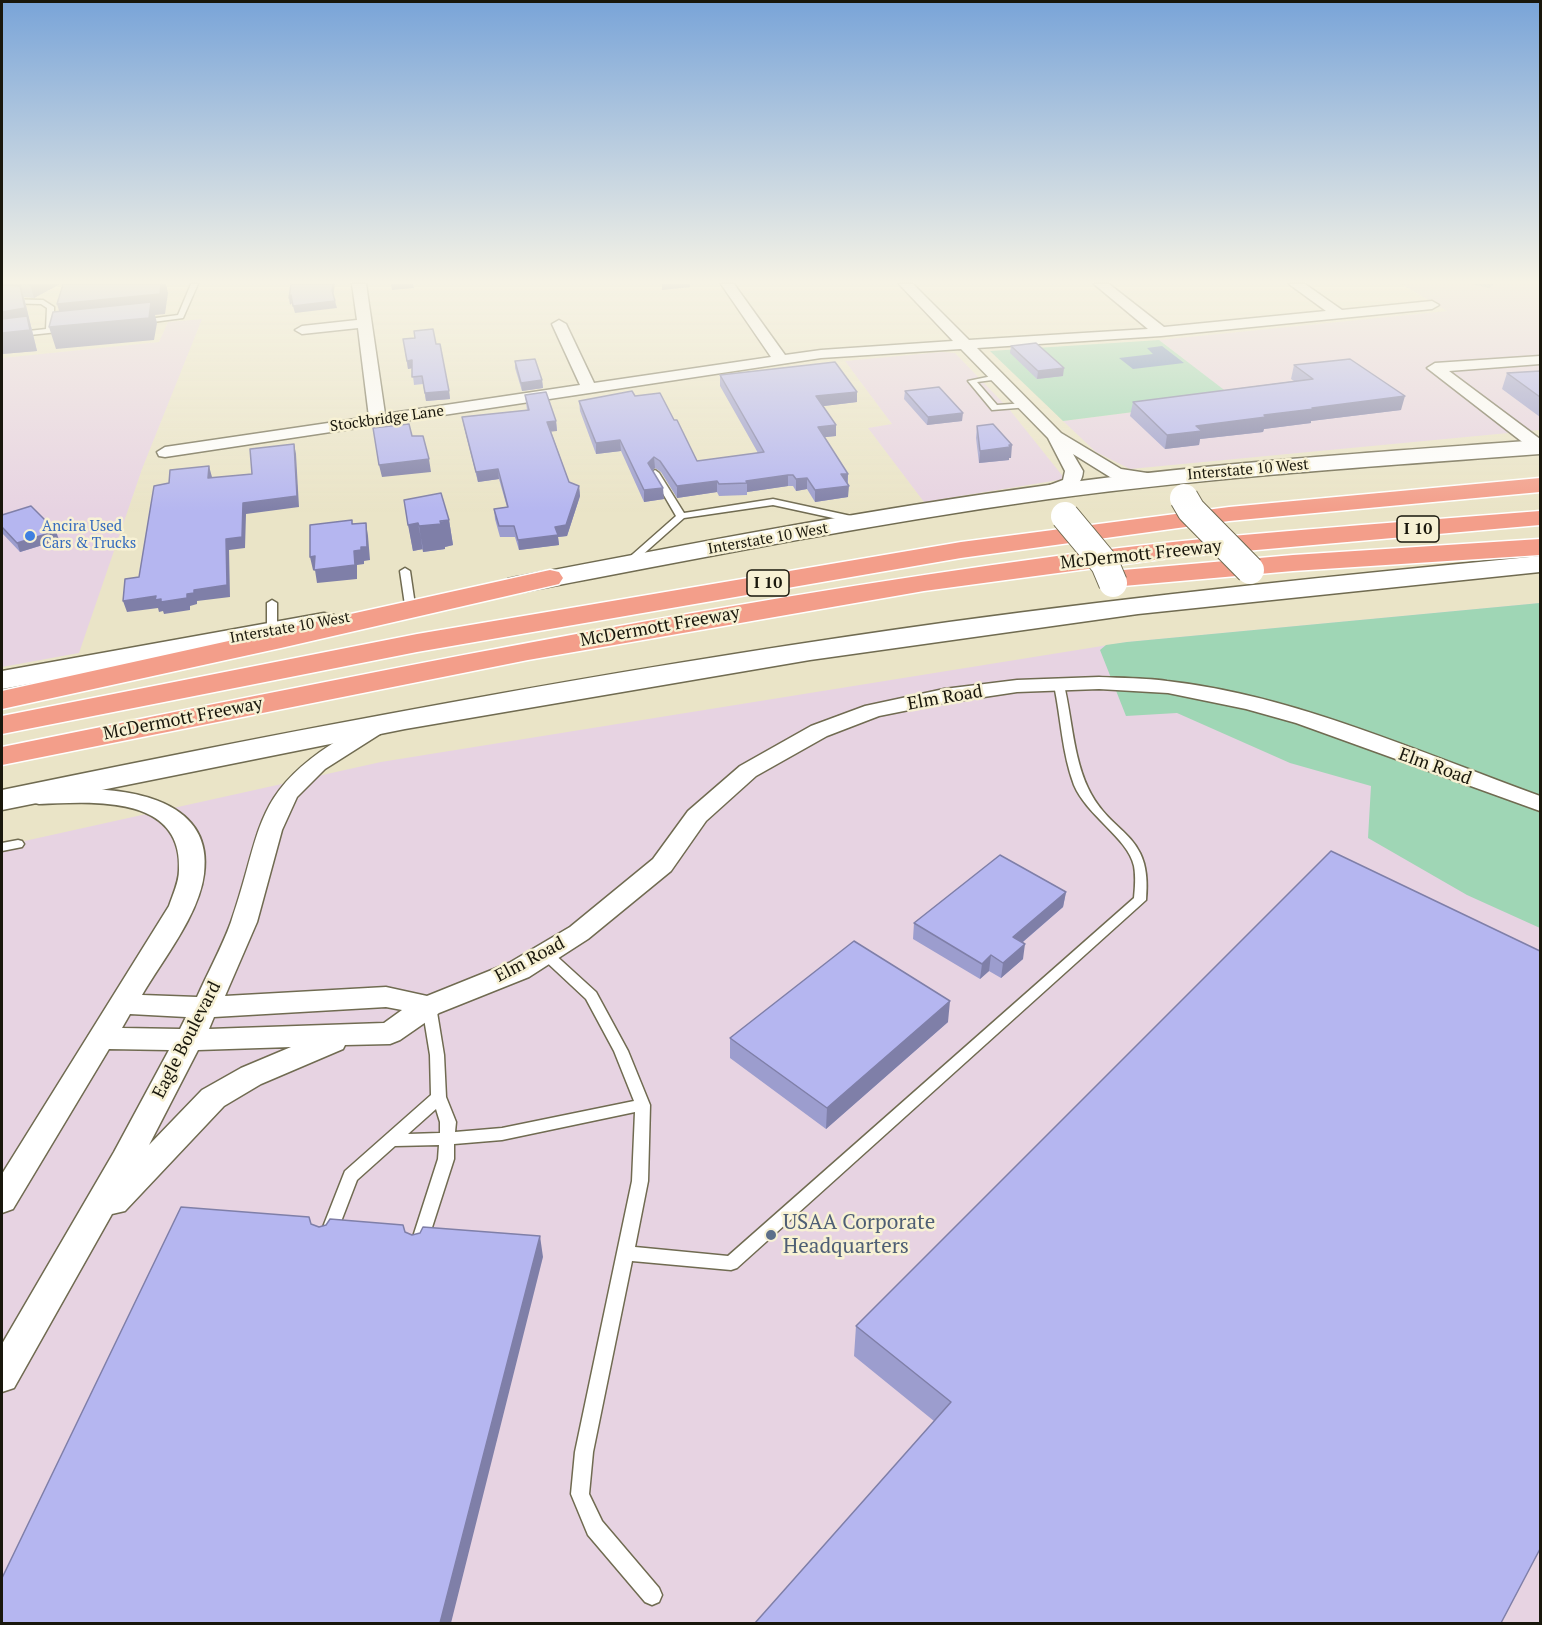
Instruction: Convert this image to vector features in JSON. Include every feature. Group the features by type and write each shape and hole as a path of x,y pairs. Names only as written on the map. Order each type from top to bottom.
{"highway":[{"name":"McDermott Freeway","path":"2,725 428,641 961,550 1229,514 1540,485"},
{"name":"McDermott Freeway","path":"2,756 712,617 895,587 1161,552 1540,518"},
{"path":"895,587 963,593 1293,563 1540,547"},
{"path":"2,700 281,640 550,578"}],"main road":[{"name":"Interstate 10 West","path":"2,680 272,617 410,605 628,563 1048,492 1154,479 1540,447"},
{"path":"1319,586 1279,582 1261,577 1250,570 1191,510 1184,498 1185,493 1193,487 1290,475 1329,463"},
{"path":"863,522 926,522 1026,508 1042,509 1065,516 1105,564 1113,583 1110,594 1082,613"},
{"path":"7,799 380,724 590,687 1082,613 1540,564"}],"street":[{"path":"370,360 378,421"},
{"path":"576,360 589,389"},
{"name":"Stockbridge Lane","path":"165,452 589,389 681,379 781,360"},
{"path":"980,360 1054,436 1074,471 1074,478 1070,485 1048,492"},
{"path":"1540,360 1435,368 1540,447"},
{"path":"1054,436 1116,473 1154,479"},
{"name":"Elm Road","path":"100,1038 187,1040 390,1034 429,1006 519,970 579,933 662,865 697,816 747,771 819,731 873,711 944,696 1017,686 1099,683 1168,687 1250,702 1304,718 1540,804"},
{"name":"Eagle Boulevard","path":"2,1376 114,1185 238,938 270,826 287,793 325,757 380,724"},
{"path":"2,1200 182,906 192,870 188,840 174,817 141,801 96,795 7,799"},
{"path":"121,1004 204,1007 386,997 429,1006"},
{"path":"89,1227 213,1098 251,1076 348,1035"}],"lane":[{"path":"997,377 972,381 995,408 1026,405"},
{"path":"655,473 681,516"},
{"path":"628,563 681,516 773,502 863,522"},
{"path":"405,571 410,605"},
{"path":"625,1253 730,1263 1140,900 1144,879 1139,856 1086,796 1079,778 1059,685"},
{"path":"2,847 18,844"},
{"path":"546,954 591,996 621,1051 643,1105 640,1181 584,1452 580,1494 594,1527 652,1595"},
{"path":"418,1246 446,1159 448,1122 439,1097 437,1055 429,1006"},
{"path":"326,1239 351,1176 369,1158 394,1140 439,1097"},
{"path":"394,1140 447,1139 502,1134 643,1105"}],"shaded area":[{"path":"2,360 186,360 142,469 79,653 2,667"},
{"path":"962,360 1009,409 1065,479 924,502 868,428 892,424 845,361"},
{"path":"1185,360 1540,360 1540,430 1130,469 1096,452 1063,421 1235,399"},
{"name":"USAA Corporate Headquarters","path":"1540,603 1540,1623 2,1623 2,846 381,762 1127,642"}],"green space":[{"path":"999,360 1185,360 1236,399 1063,421"},
{"path":"1540,603 1540,928 1467,895 1368,838 1371,786 1290,763 1177,713 1126,716 1100,650 1106,645 1127,642"}],"water":[{"path":"1121,360 1180,360 1184,363 1133,369"}],"building":[{"path":"407,360 443,360 449,391 425,393 422,376 412,377 412,360"},
{"path":"535,360 542,380 521,383 515,361"},
{"path":"1026,360 1055,360 1064,368 1038,371"},
{"path":"1351,360 1405,396 1196,426 1202,431 1167,435 1133,402 1313,379 1294,365"},
{"path":"835,362 857,392 816,396 836,425 818,427 848,474 841,474 849,486 815,490 807,478 796,479 793,475 788,475 746,481 747,483 719,484 717,481 677,486 660,461 654,457 648,463 663,488 644,490 620,440 596,443 579,401 632,391 635,396 660,393 674,420 677,420 697,461 764,452 720,375"},
{"path":"1540,371 1540,397 1507,373"},
{"path":"939,387 963,413 928,417 905,391"},
{"path":"546,392 556,421 547,422 569,482 579,486 566,525 555,527 558,535 518,540 514,526 499,526 494,509 508,507 498,469 476,472 462,417 529,410 525,395"},
{"path":"409,424 412,436 423,436 429,459 379,465 373,428"},
{"path":"993,424 1012,445 980,451 977,426"},
{"path":"294,444 297,496 243,503 242,537 226,539 227,585 194,590 194,593 187,594 187,598 161,602 161,599 155,600 156,596 123,601 125,579 139,577 154,486 169,483 170,470 209,466 208,478 252,474 250,449"},
{"path":"441,493 449,520 440,521 441,524 408,525 404,500"},
{"name":"Ancira Used Cars & Trucks","path":"31,506 56,531 17,543 2,527 2,515"},
{"path":"352,520 352,524 366,523 367,547 354,551 355,565 314,570 315,556 310,557 310,525"},
{"path":"1331,851 1540,951 1540,1549 1501,1623 755,1623 951,1402 856,1326"},
{"path":"1000,855 1066,892 1013,937 1025,944 1003,963 991,955 982,964 914,923"},
{"path":"854,941 950,1001 827,1108 730,1038"},
{"path":"181,1207 309,1217 311,1224 319,1227 326,1225 330,1219 403,1225 405,1232 412,1235 420,1233 423,1227 540,1236 440,1623 2,1623 2,1578"}],"place":[{"name":"Ancira Used Cars & Trucks","path":"30,536"},
{"name":"USAA Corporate Headquarters","path":"771,1235"}]}
